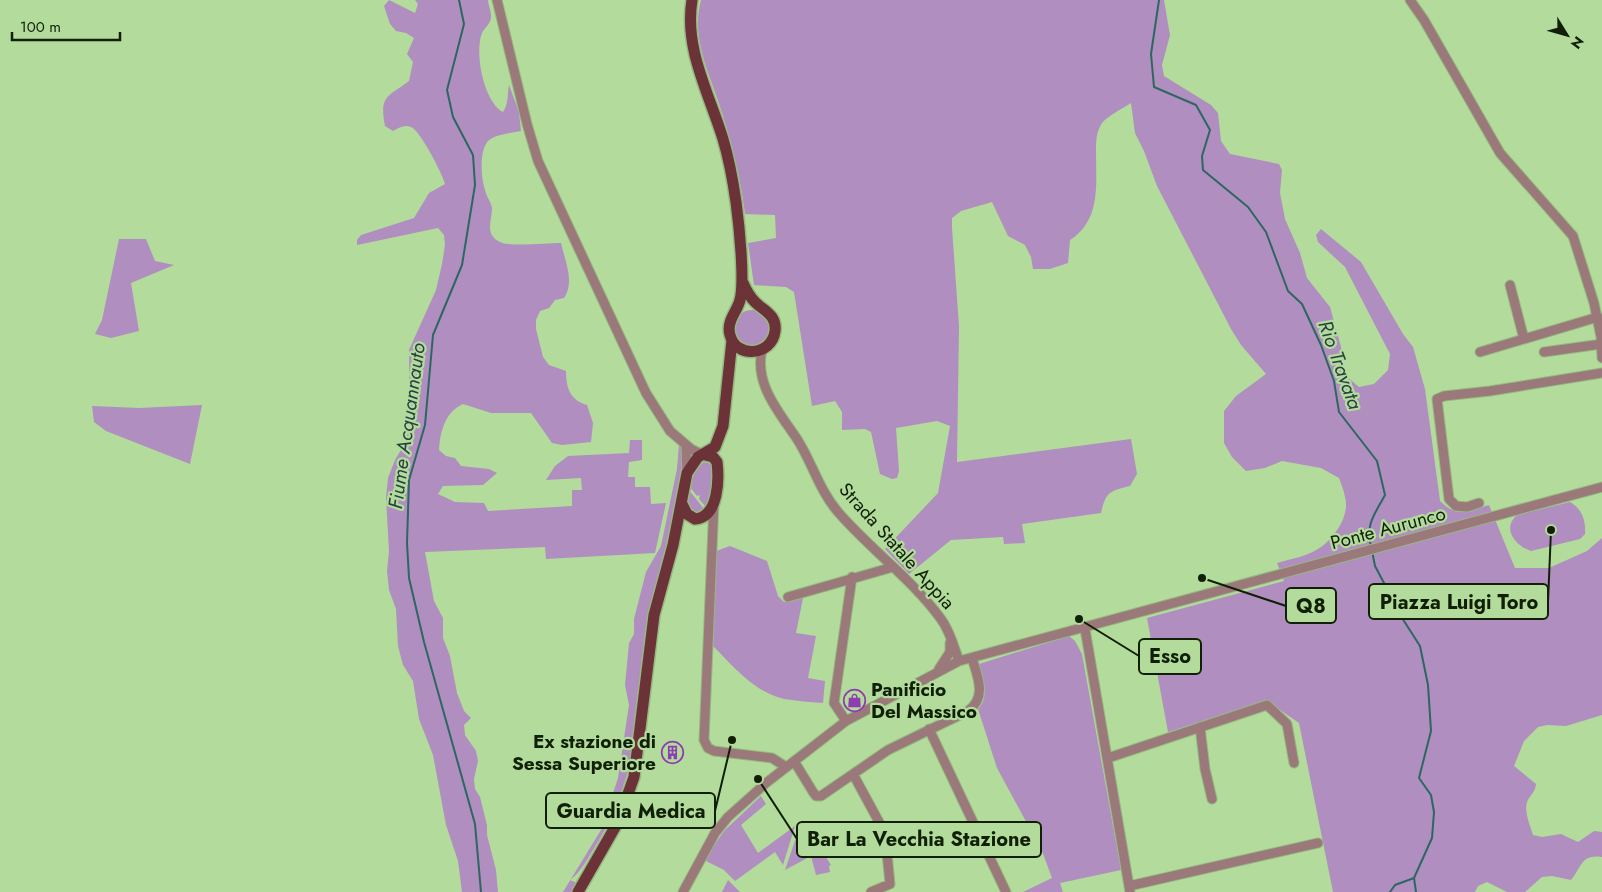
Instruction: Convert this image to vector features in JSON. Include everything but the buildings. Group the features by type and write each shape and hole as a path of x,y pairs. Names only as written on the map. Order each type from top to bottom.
{"main road":[{"path":"578,892 618,822 634,777 654,615 673,545 687,473 693,462 715,447 726,417 727,376 732,340 728,329 741,298 742,283 736,203 731,170 723,139 699,72 691,32 692,0"},
{"name":"Strada Statale Appia","path":"742,283 748,294 772,317 775,332 768,345 762,350"},
{"path":"735,313 746,306 761,307"},
{"name":"Strada Statale Appia","path":"732,340 739,348 748,352"},
{"path":"730,363 738,354 762,350"},
{"path":"673,545 696,518 708,512 714,500 723,426"},
{"path":"704,455 713,457 717,462 718,469"},
{"path":"682,504 687,514 696,518"}],"street":[{"path":"497,0 527,124 538,161 646,393 670,431 686,445 704,455"},
{"path":"1410,0 1424,20 1500,153 1573,236 1598,317 1602,340 1602,358"},
{"path":"1510,285 1524,338"},
{"path":"1480,352 1598,317"},
{"path":"1544,352 1602,340"},
{"name":"Strada Statale Appia","path":"683,892 715,833 728,817 790,764 846,721 959,661 942,620 893,567 852,527 825,494 799,443 770,399 763,384 761,372 762,350"},
{"name":"Strada Statale Appia","path":"748,352 761,372"},
{"path":"1480,503 1467,507 1456,506 1449,498 1436,407 1437,399 1444,396 1602,374"},
{"path":"686,445 687,473"},
{"name":"Ponte Aurunco","path":"959,661 1602,487"},
{"path":"714,500 704,740 708,748 714,751 772,758 790,764 816,796 821,796 888,750 968,712 977,705 980,698 979,687 972,658"},
{"path":"696,518 704,519 713,529"},
{"path":"788,597 852,577 893,567"},
{"path":"846,721 834,703 852,577"},
{"path":"1085,628 1129,889 1318,843"},
{"name":"Strada Statale Appia","path":"932,675 945,663 950,652 951,638"},
{"path":"1108,758 1268,705 1287,724 1294,763"},
{"path":"1200,728 1205,769 1212,799"},
{"path":"929,729 1006,892"},
{"path":"853,774 885,833 890,884 871,892"}],"shaded area":[{"path":"389,0 415,13 418,4 415,0 488,0 491,18 482,33 479,52 482,76 496,107 503,112 507,102 509,85 519,112 521,131 499,135 491,139 485,145 483,151 483,179 492,208 490,231 495,239 504,243 520,245 561,243 569,278 567,292 564,298 555,300 549,308 540,311 536,320 536,329 543,357 549,365 566,371 570,392 573,397 587,405 593,423 591,442 562,445 552,443 531,413 491,413 463,404 448,417 442,430 439,450 446,456 455,458 461,466 489,469 497,473 483,485 443,486 438,494 455,502 484,503 488,511 572,506 572,490 582,490 581,478 546,480 555,466 568,456 629,453 630,440 642,440 642,460 629,462 628,477 635,477 635,487 650,487 651,504 666,503 655,553 546,559 545,547 425,552 434,601 443,618 443,638 450,656 457,693 464,711 471,718 464,725 465,735 476,751 478,761 474,779 475,789 480,797 487,825 487,835 496,870 498,892 462,892 458,861 446,825 433,755 419,719 413,681 403,665 398,646 396,609 389,590 386,498 388,478 395,460 405,443 410,425 409,350 436,290 445,245 444,235 438,228 357,245 357,240 361,235 414,218 429,193 445,184 431,153 415,130 406,126 393,131 385,126 383,116 384,102 391,94 409,81 413,62 407,54 414,38 406,33 396,31 390,24 384,6"},
{"path":"701,0 1164,0 1170,35 1162,65 1164,76 1211,105 1218,113 1221,141 1230,154 1279,164 1282,170 1280,193 1285,219 1300,253 1307,278 1330,307 1341,347 1345,375 1359,387 1374,384 1388,370 1390,354 1345,267 1318,242 1316,235 1321,229 1361,262 1403,334 1413,347 1425,389 1440,501 1446,507 1458,512 1489,505 1515,568 1549,568 1587,551 1602,538 1602,715 1566,726 1547,725 1538,727 1524,741 1514,766 1536,784 1535,790 1526,806 1533,835 1542,837 1561,834 1578,842 1594,831 1602,832 1602,857 1590,858 1583,862 1571,880 1552,876 1542,877 1525,892 1507,892 1487,882 1478,886 1475,892 1333,892 1299,723 1267,701 1168,732 1147,618 1284,581 1277,563 1311,553 1327,542 1337,531 1344,518 1346,504 1339,478 1321,468 1282,461 1265,468 1246,471 1232,457 1224,443 1224,411 1236,396 1266,374 1241,345 1231,329 1157,186 1135,133 1131,103 1105,120 1099,130 1096,145 1095,201 1087,222 1080,232 1070,240 1068,263 1050,269 1033,269 1031,257 1025,245 1008,236 992,202 961,211 952,218 952,228 959,326 957,462 1131,439 1137,474 1130,486 1117,489 1107,497 1101,513 1022,524 1025,543 1004,544 1003,537 951,540 909,574 885,549 938,493 950,426 937,421 896,428 899,471 897,478 892,479 880,474 871,432 865,429 842,430 842,412 835,401 812,406 794,292 786,287 754,285 748,243 776,238 775,215 745,214 730,140 700,45 698,15"},
{"path":"119,239 146,239 155,261 174,265 131,283 139,331 111,338 95,334 102,320"},
{"path":"752,310 759,311 765,315 769,321 769,335 765,341 759,345 752,346 745,345 739,341 735,335 734,328 735,321 739,315 745,311"},
{"path":"202,405 190,464 106,431 94,422 92,406 139,408"},
{"path":"679,444 683,455 682,476 672,532 647,628 636,733 630,763 615,809 601,837 586,862 571,879 601,830 618,778 629,705 625,685 629,643 634,634 634,619 646,572 661,546 677,469"},
{"path":"704,462 711,464 714,475 712,492 706,507 699,499 700,495 697,496 689,486 694,471"},
{"path":"689,490 704,509 700,514 692,513 688,502"},
{"path":"1570,502 1578,508 1584,520 1585,534 1580,539 1531,551 1525,549 1512,536 1510,526 1512,520 1517,515"},
{"path":"730,546 767,561 778,596 784,602 803,598 796,633 816,636 808,678 825,681 823,703 784,699 763,691 745,678 713,646 716,551"},
{"path":"1069,636 1075,641 1082,654 1121,870 1060,883 1063,892 1023,892 1052,878 1042,851 997,768 978,709 982,704 985,693 979,664"},
{"path":"761,796 766,804 741,825 758,853 795,826 783,865 775,852 735,881 724,870 704,860 724,831"},
{"path":"802,820 831,865 829,866 830,872 816,875 811,856 785,870"},
{"path":"570,880 577,883 571,892 563,892"},
{"path":"728,880 740,892 722,892"}],"waterway":[{"name":"Fiume Acquannauto","path":"459,0 464,24 447,90 453,117 473,155 475,185 462,265 433,335 425,425 409,480 407,543 409,578 424,642 475,824 481,892"},
{"name":"Rio Travata","path":"1159,0 1151,54 1154,87 1196,105 1210,130 1202,156 1203,170 1248,207 1266,232 1288,291 1302,304 1321,345 1334,381 1339,412 1377,461 1385,495 1370,525 1369,539 1371,547"},
{"name":"Rio Travata","path":"1372,551 1375,566 1404,621 1420,646 1428,685 1431,731 1419,778 1431,795 1434,812 1432,838 1414,878 1416,892"},
{"path":"1390,892 1395,885 1414,878"}],"place":[{"name":"Piazza Luigi Toro","path":"1551,530"},
{"name":"Q8","path":"1202,578"},
{"name":"Esso","path":"1079,619"},
{"name":"Panificio Del Massico","path":"855,700"},
{"name":"Guardia Medica","path":"732,740"},
{"name":"Ex stazione di Sessa Superiore","path":"672,752"},
{"name":"Bar La Vecchia Stazione","path":"758,779"}]}
